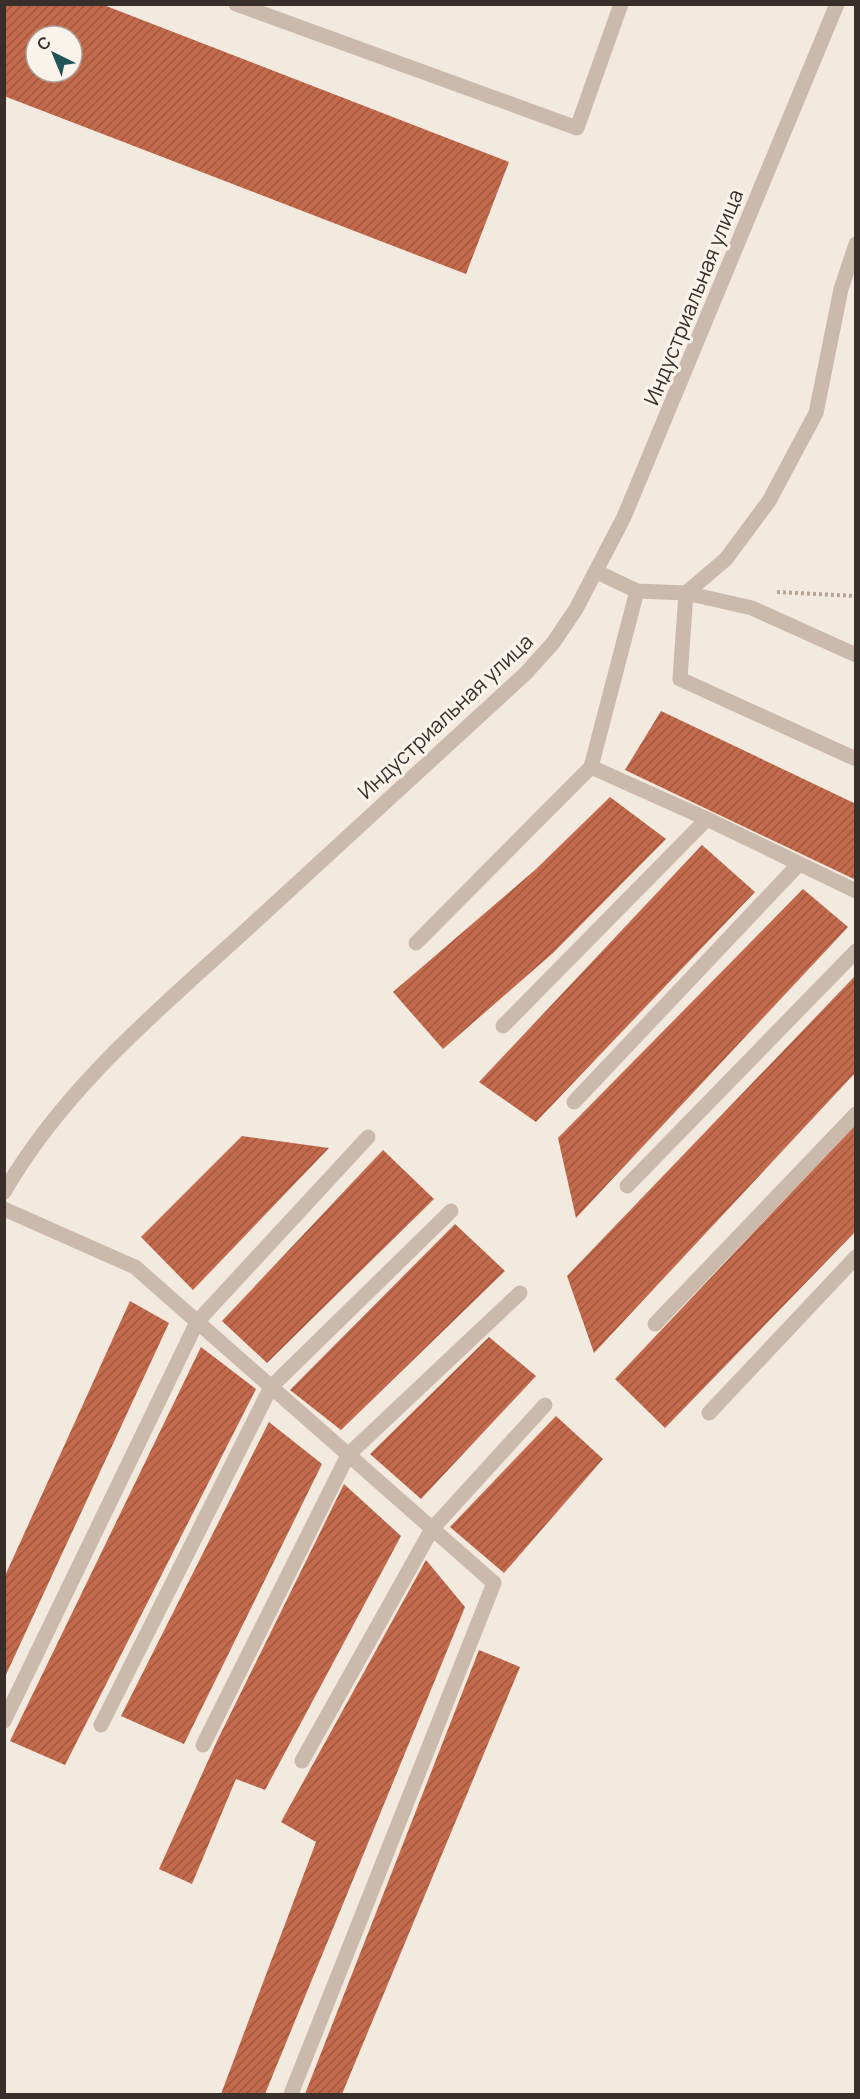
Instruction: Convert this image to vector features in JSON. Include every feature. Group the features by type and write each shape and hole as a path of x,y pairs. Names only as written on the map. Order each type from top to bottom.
{"street":[{"path":"236,4 577,128 621,4"},
{"name":"Индустриальная улица","path":"4,1192 41,1137 112,1052 526,673 553,643 597,572 624,517 837,4"},
{"path":"855,244 841,289 816,413 770,501 726,559 686,593 680,679 855,759"},
{"path":"597,572 638,591 686,593 752,608 855,655"},
{"path":"416,942 591,767 638,591"},
{"path":"591,767 707,819 855,891"},
{"path":"503,1026 707,819"},
{"path":"574,1102 799,864"},
{"path":"627,1186 855,951"},
{"path":"655,1324 855,1114"},
{"path":"4,1721 197,1322 368,1137"},
{"path":"4,1209 135,1267 494,1583 291,2094"},
{"path":"101,1725 271,1387 451,1211"},
{"path":"710,1413 855,1257"},
{"path":"203,1745 348,1455 520,1293"},
{"path":"302,1761 432,1529 545,1406"}],"building":[{"path":"4,4 101,4 509,162 466,274 4,96"},
{"path":"661,711 856,804 856,880 625,770"},
{"path":"610,797 666,839 553,953 443,1049 393,992 535,870"},
{"path":"702,845 755,892 536,1122 479,1082"},
{"path":"803,889 848,927 576,1218 558,1138"},
{"path":"856,975 856,1072 594,1353 567,1276"},
{"path":"856,1124 856,1231 665,1428 615,1379"},
{"path":"242,1136 329,1148 193,1290 141,1237"},
{"path":"383,1150 434,1199 267,1363 222,1321"},
{"path":"455,1224 505,1271 341,1430 290,1390"},
{"path":"130,1301 169,1323 4,1679 4,1578"},
{"path":"489,1337 536,1376 421,1499 370,1454"},
{"path":"201,1347 256,1389 65,1765 10,1741"},
{"path":"556,1416 603,1459 504,1573 450,1527"},
{"path":"269,1422 322,1464 184,1744 121,1716"},
{"path":"344,1484 401,1536 265,1790 236,1779 192,1884 159,1869 217,1741"},
{"path":"426,1560 465,1607 265,2094 221,2094 316,1842 281,1822"},
{"path":"479,1650 520,1667 342,2094 305,2094"}]}
